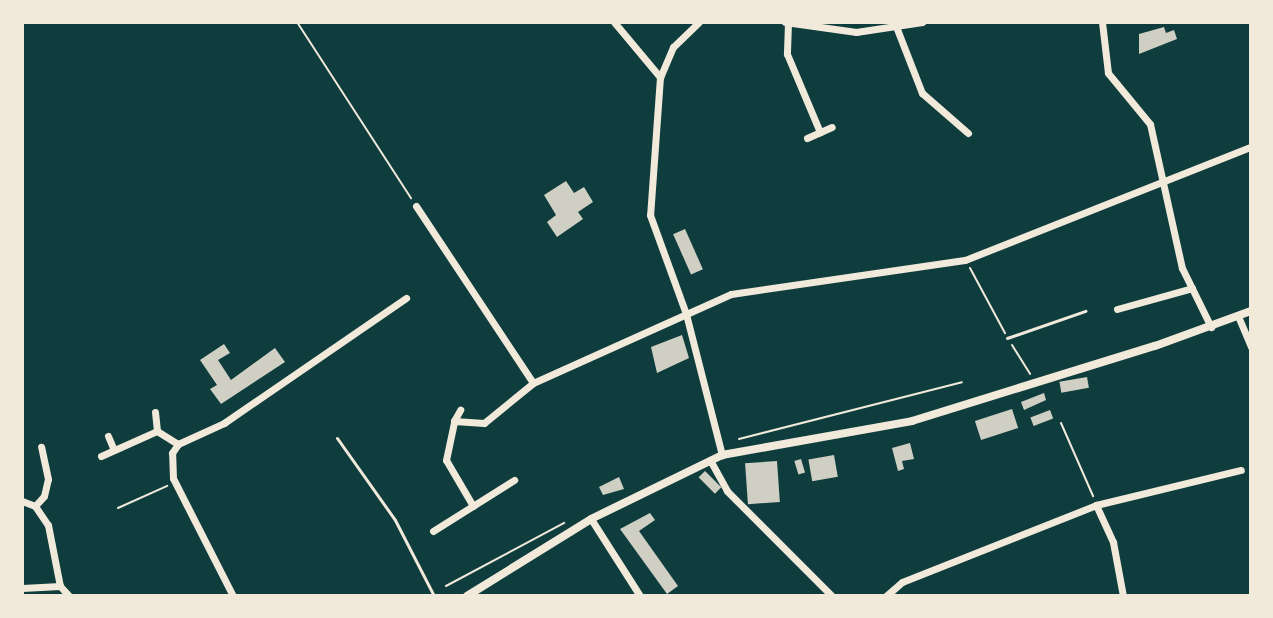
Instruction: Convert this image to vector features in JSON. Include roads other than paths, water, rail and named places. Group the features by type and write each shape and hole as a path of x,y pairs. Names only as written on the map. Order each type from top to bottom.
{"street":[{"path":"614,22 660,77"},
{"path":"699,22 673,47 660,77 650,215 686,314 722,455"},
{"path":"820,132 787,54 787,23 829,32 897,29 922,22"},
{"path":"1102,22 1108,73 1150,124 1165,180 1173,238 1211,327"},
{"path":"897,29 915,81 968,133"},
{"path":"957,124 965,115"},
{"path":"807,138 832,127"},
{"path":"454,421 484,423 533,383 686,314 751,289 965,260 1251,147"},
{"path":"416,206 533,383"},
{"path":"1117,309 1192,288"},
{"path":"233,596 175,482 170,465 178,444 224,423 406,298"},
{"path":"467,596 591,519 722,455 892,427 1211,327 1251,311"},
{"path":"1238,316 1251,347"},
{"path":"460,410 454,421 446,460 473,506"},
{"path":"155,412 157,431"},
{"path":"157,431 178,444"},
{"path":"101,456 157,431"},
{"path":"108,436 114,450"},
{"path":"35,506 44,496 48,479 41,447"},
{"path":"710,460 727,491 832,596"},
{"path":"886,596 902,582 1096,505 1241,470"},
{"path":"433,531 514,480"},
{"path":"22,501 35,506 54,538 60,586 69,596"},
{"path":"1096,505 1113,542 1123,596"},
{"path":"591,519 638,595"},
{"path":"22,588 60,586"}],"lane":[{"path":"1007,338 1085,311"},
{"path":"337,438 395,520 434,596"}]}
